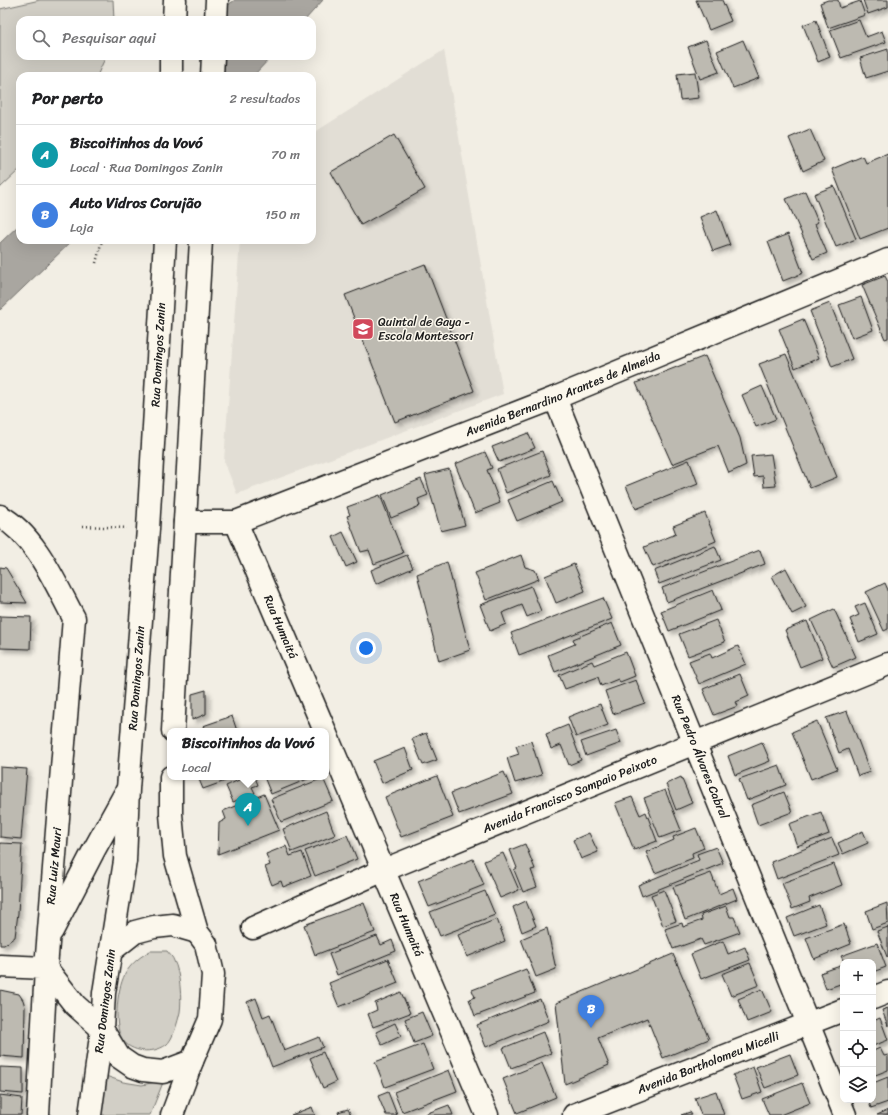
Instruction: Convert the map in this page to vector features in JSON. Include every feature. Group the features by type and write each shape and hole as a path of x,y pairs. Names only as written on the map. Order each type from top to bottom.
{"street":[{"path":"174,16 175,0"},
{"path":"216,16 218,0"},
{"path":"212,72 213,60"},
{"name":"Rua Domingos Zanin","path":"90,1115 102,1029 104,993 125,861 128,789 148,529 165,244"},
{"path":"174,728 201,244"},
{"name":"Avenida Bernardino Arantes de Almeida","path":"236,522 555,398 888,260"},
{"name":"Rua Pedro Álvares Cabral","path":"555,398 845,1115"},
{"name":"Rua Luiz Mauri","path":"0,516 7,520 28,539 49,570 74,618 48,939 38,1115"},
{"path":"185,522 236,522"},
{"name":"Rua Humaitá","path":"236,522 324,728"},
{"name":"Avenida Francisco Sampaio Peixoto","path":"252,928 384,870 888,664"},
{"name":"Rua Humaitá","path":"329,741 487,1115"},
{"path":"171,780 171,814 175,856 197,932 206,944 213,974 210,1019 192,1060 172,1115"},
{"path":"48,939 94,850 128,789"},
{"path":"111,951 135,932 154,927 173,926 197,932"},
{"path":"0,966 46,968 75,1005 102,1029 119,1057 132,1066 143,1070 163,1072 192,1060"},
{"path":"876,997 888,992"},
{"name":"Avenida Bartholomeu Micelli","path":"574,1115 840,1011"}],"path":[{"path":"96,263 101,244"},
{"path":"83,526 148,529"}],"shaded area":[{"path":"40,0 113,0 114,16 16,16 16,60 104,60 99,72 16,72 16,173 0,188 0,9"},
{"path":"235,0 323,0 309,16 227,16 228,5"},
{"name":"Quintal de Gaya - Escola Montessori","path":"444,50 503,394 237,494 224,461 240,244 316,244 316,131"},
{"path":"224,60 268,60 257,72 223,72"},
{"path":"16,228 16,244 69,244 0,310 0,243"},
{"path":"150,951 167,951 173,958 179,979 181,1007 175,1030 169,1043 155,1050 142,1051 126,1044 122,1039 119,1032 117,1005 121,985 127,971 137,960"},
{"path":"103,1075 123,1082 142,1085 164,1080 150,1115 100,1115"}],"building":[{"path":"696,0 722,0 731,21 709,30"},
{"path":"828,0 838,0 840,8 860,1 865,15 828,28 820,3"},
{"path":"863,0 888,0 888,7 868,14"},
{"path":"816,20 830,57 818,62 803,25"},
{"path":"859,20 866,37 882,31 886,42 841,58 830,30"},
{"path":"706,40 719,72 700,79 688,47"},
{"path":"743,40 759,78 733,88 717,51"},
{"path":"888,49 888,71 866,78 860,58"},
{"path":"695,72 699,98 680,100 677,74"},
{"path":"810,129 824,161 803,171 789,138"},
{"path":"394,135 425,189 361,225 331,172"},
{"path":"888,154 888,228 860,239 832,169 863,156 866,163"},
{"path":"834,186 856,239 836,247 814,194"},
{"path":"805,191 818,222 815,224 827,253 813,259 786,199"},
{"path":"717,210 730,245 713,251 700,217"},
{"path":"788,234 803,273 783,281 768,242"},
{"path":"425,264 474,391 395,422 345,295"},
{"path":"885,276 888,282 888,338 885,339 862,285"},
{"path":"861,297 873,330 852,338 839,305"},
{"path":"830,303 852,359 832,367 810,311"},
{"path":"803,319 819,358 795,368 779,329"},
{"path":"786,354 837,477 810,488 759,364"},
{"path":"705,356 740,438 746,465 729,473 718,446 672,464 636,383"},
{"path":"762,386 776,419 756,427 742,395"},
{"path":"528,433 535,448 499,462 492,447"},
{"path":"542,451 551,475 506,493 497,469"},
{"path":"485,452 492,468 487,470 500,503 475,513 455,464"},
{"path":"771,454 776,486 764,487 763,476 754,477 751,456"},
{"path":"689,460 698,484 636,509 626,486"},
{"path":"449,469 465,525 441,531 425,475"},
{"path":"421,479 428,495 418,499 420,506 391,518 382,495"},
{"path":"553,481 562,502 517,521 508,500"},
{"path":"380,495 403,553 374,564 369,550 361,552 347,516 350,515 347,507"},
{"path":"705,513 716,541 653,567 644,547 676,534 673,526"},
{"path":"343,532 357,562 346,567 333,537"},
{"path":"715,546 721,560 659,584 654,571"},
{"path":"760,550 765,564 667,602 662,588"},
{"path":"407,555 413,568 376,584 371,570"},
{"path":"521,555 525,567 535,570 539,579 486,600 475,573"},
{"path":"447,562 470,650 439,661 417,574"},
{"path":"574,564 585,591 556,603 545,576"},
{"path":"0,567 6,568 27,603 0,602"},
{"path":"786,568 806,607 792,614 772,576"},
{"path":"885,583 888,590 888,629 884,631 866,592"},
{"path":"531,586 541,611 527,617 522,605 502,613 506,624 490,631 480,605"},
{"path":"713,590 721,610 669,631 661,611"},
{"path":"603,598 612,619 519,655 511,633"},
{"path":"865,603 878,634 859,642 850,619 859,615 855,607"},
{"path":"834,609 856,657 833,667 811,620"},
{"path":"0,616 31,617 30,649 0,648"},
{"path":"716,620 725,642 688,656 679,634"},
{"path":"807,621 822,658 800,667 785,630"},
{"path":"612,623 621,645 555,672 548,655 575,644 573,639"},
{"path":"738,646 746,664 699,684 689,661 710,653 712,658"},
{"path":"626,652 635,676 620,682 618,679 601,686 598,677 565,689 559,675 592,661 594,665"},
{"path":"740,674 749,696 736,702 738,706 714,715 703,689"},
{"path":"636,680 645,703 613,714 605,691"},
{"path":"206,690 206,714 192,720 192,694"},
{"path":"600,704 608,725 576,737 568,717"},
{"path":"847,711 870,772 858,776 848,749 839,753 826,718"},
{"path":"232,716 236,728 204,728 203,726"},
{"path":"817,721 837,769 811,779 792,732"},
{"path":"568,725 581,760 569,765 561,745 551,749 546,734"},
{"path":"616,730 621,743 586,756 581,742"},
{"path":"426,733 437,760 423,765 412,739"},
{"path":"531,741 542,775 515,783 507,758 519,754 516,746"},
{"path":"762,742 770,761 735,775 728,756"},
{"path":"405,748 413,770 382,783 373,761"},
{"path":"779,765 786,785 747,800 739,779"},
{"path":"0,767 27,769 21,839 0,837"},
{"path":"504,772 513,794 459,814 451,793"},
{"path":"437,776 453,817 401,837 385,797"},
{"path":"681,777 692,803 676,810 666,784"},
{"path":"199,780 228,780 203,789"},
{"path":"239,780 256,780 258,785 252,787 255,793 233,802 226,786"},
{"path":"265,780 305,780 271,794"},
{"path":"318,780 324,780 333,801 281,822 271,799"},
{"path":"665,790 681,830 660,838 644,798"},
{"path":"784,792 792,812 758,825 751,805"},
{"path":"264,794 279,830 218,854 219,823 226,819 223,811"},
{"path":"632,797 640,815 646,812 657,841 634,850 615,803"},
{"path":"326,811 335,835 292,852 283,829"},
{"path":"821,812 829,834 797,846 789,824"},
{"path":"696,828 704,848 692,853 693,858 655,873 646,852 674,840 673,837"},
{"path":"863,831 868,843 843,854 838,843"},
{"path":"589,833 598,852 581,859 573,840"},
{"path":"347,835 357,859 315,876 305,851"},
{"path":"832,838 839,855 777,879 771,862"},
{"path":"0,843 22,844 15,937 4,945 0,945"},
{"path":"525,844 535,869 531,870 537,887 523,892 514,870 517,868 510,850"},
{"path":"286,846 290,856 302,852 311,876 283,887 281,881 272,885 265,867 270,865 266,854"},
{"path":"716,847 723,863 642,896 638,885 699,860 697,854"},
{"path":"503,853 519,890 500,898 484,861"},
{"path":"473,859 484,885 429,907 418,881"},
{"path":"834,864 842,885 809,898 810,902 792,909 782,883"},
{"path":"711,873 719,894 733,888 737,899 685,920 673,887"},
{"path":"664,890 676,921 663,926 651,895"},
{"path":"485,891 495,915 440,936 430,912"},
{"path":"526,901 536,926 522,932 513,907"},
{"path":"364,903 375,932 315,955 304,925"},
{"path":"887,903 888,923 872,929 866,911"},
{"path":"819,905 826,924 794,936 787,918"},
{"path":"726,906 730,917 734,917 740,932 704,945 701,939 673,949 665,929 682,923 683,927 702,920 701,915"},
{"path":"497,919 505,941 467,957 458,935"},
{"path":"844,924 851,944 814,959 806,938"},
{"path":"888,927 888,956 887,957 877,931"},
{"path":"547,928 556,969 536,977 521,939"},
{"path":"377,936 381,945 392,940 396,951 337,975 329,954"},
{"path":"723,941 728,954 745,947 750,960 701,979 691,954"},
{"path":"877,943 886,967 876,971 876,959 842,959 841,956"},
{"path":"673,954 709,1039 663,1058 647,1018 598,1038 609,1065 565,1084 556,1003"},
{"path":"388,959 398,983 339,1007 329,983"},
{"path":"750,963 759,985 731,996 722,974"},
{"path":"840,966 840,984 826,989 820,973"},
{"path":"526,969 535,993 475,1016 469,999 475,997 472,990"},
{"path":"762,989 772,1012 747,1022 738,999"},
{"path":"0,990 19,994 23,1000 25,1007 24,1058 0,1056"},
{"path":"401,992 410,1013 373,1027 368,1014 377,1010 375,1003"},
{"path":"256,998 263,1017 270,1014 284,1051 319,1037 323,1047 272,1067 247,1002"},
{"path":"540,999 549,1021 486,1047 477,1025"},
{"path":"888,1008 888,1026 882,1010"},
{"path":"422,1012 432,1036 414,1043 405,1019"},
{"path":"880,1018 888,1040 876,1045 876,1031 876,1020"},
{"path":"395,1023 401,1036 382,1045 376,1032"},
{"path":"543,1032 551,1053 511,1068 503,1048"},
{"path":"423,1044 433,1069 385,1087 375,1062"},
{"path":"880,1048 884,1056 888,1055 888,1070 876,1075 876,1067 876,1050"},
{"path":"323,1052 336,1082 323,1088 310,1058"},
{"path":"790,1054 798,1075 765,1088 756,1067"},
{"path":"542,1063 556,1097 517,1113 503,1079"},
{"path":"0,1067 23,1068 23,1094 0,1092"},
{"path":"753,1067 762,1092 742,1099 733,1075"},
{"path":"449,1070 457,1091 402,1112 394,1092"},
{"path":"888,1077 888,1102 871,1108 869,1103 876,1103 876,1082"},
{"path":"802,1083 810,1103 780,1115 769,1115 762,1099"},
{"path":"716,1091 724,1115 701,1115 695,1098"},
{"path":"388,1092 397,1115 386,1115 378,1096"},
{"path":"0,1095 22,1098 21,1115 0,1115"},
{"path":"449,1105 453,1115 425,1114"},
{"path":"312,1107 315,1115 291,1115"},
{"path":"348,1109 351,1115 339,1115 338,1112"},
{"path":"888,1110 888,1115 877,1115"},
{"path":"690,1112 692,1115 681,1115"}],"place":[{"name":"Quintal de Gaya - Escola Montessori","path":"363,329"},
{"name":"Biscoitinhos da Vovó","path":"248,826"},
{"name":"Auto Vidros Corujão","path":"591,1028"}]}
